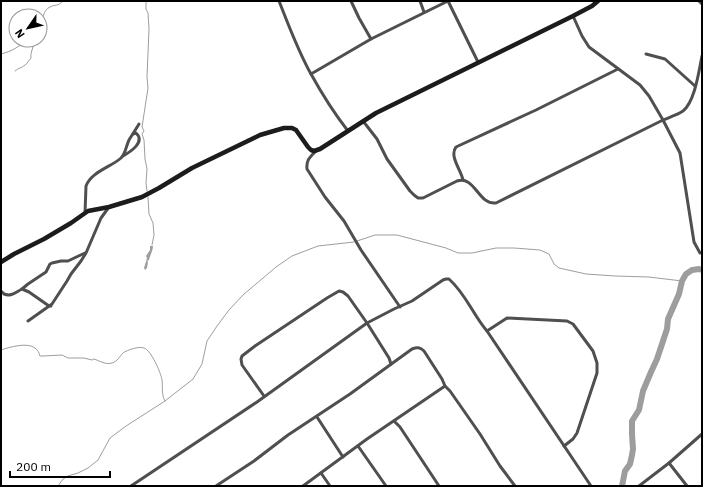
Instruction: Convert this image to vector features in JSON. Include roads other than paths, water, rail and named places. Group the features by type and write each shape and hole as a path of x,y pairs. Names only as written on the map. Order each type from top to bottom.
{"street":[{"path":"278,1 297,46 311,74 329,106 348,131"},
{"path":"351,1 371,39"},
{"path":"420,1 424,12"},
{"path":"311,74 371,39 448,1 478,62"},
{"path":"1,262 19,251 44,239 85,213 92,210 109,207 146,194 192,168 260,135 284,128 292,128 296,130 311,150 317,150 324,147 376,113 573,16 592,6 598,1"},
{"path":"699,1 702,4"},
{"path":"573,16 589,47 645,90 663,120 680,153 694,242 700,253"},
{"path":"646,54 665,59 695,86"},
{"path":"363,121 392,166 414,196 422,198 457,181 463,180 471,184 486,201 496,203 684,110 691,100 702,56"},
{"path":"463,180 454,155 454,150 456,148 618,69"},
{"path":"122,156 127,143 139,124"},
{"path":"85,213 86,186 88,181 136,146 139,138 136,133 133,134"},
{"path":"317,150 308,160 306,169 325,197 344,220 361,250 400,307"},
{"path":"28,321 51,306 67,282 70,274 76,269 86,252 101,218 109,207"},
{"path":"1,291 4,294 13,294 46,272 50,264 71,260 86,252"},
{"path":"131,486 264,396 367,323 412,301 446,278 450,279 463,293 478,320 487,331 591,486"},
{"path":"22,289 51,306"},
{"path":"264,396 241,362 242,356 339,291 348,296 367,323 389,358 390,364"},
{"path":"487,331 507,318 567,321 573,324 593,351 597,363 597,373 577,433 564,446"},
{"path":"216,486 350,394 412,348 416,347 421,348 424,351 445,386 457,400 500,466 515,486"},
{"path":"303,486 343,456 445,386"},
{"path":"317,417 343,456"},
{"path":"394,421 400,427 439,486"},
{"path":"639,486 670,463 702,434"},
{"path":"358,446 386,486"},
{"path":"670,463 687,486"},
{"path":"321,473 330,486"}],"waterway":[{"path":"48,8 63,1"},
{"path":"146,1 149,29 148,88 142,127 144,131 142,134 147,169 147,191"},
{"path":"1,54 9,52 15,48"},
{"path":"15,71 23,67 31,58 32,48"},
{"path":"148,197 149,214 153,223 154,235 152,245"},
{"path":"357,241 375,235 397,235 446,248 458,253 472,253 496,248 540,250 549,254 554,264 559,268 586,274 649,277 682,281"},
{"path":"58,486 63,479 88,468 98,460 110,438 165,401 193,379 202,364 207,341 217,326 243,295 276,267 292,256 318,246 354,242"},
{"path":"622,486 625,471 630,464 633,449 632,421 639,410 643,391 657,359 667,329 668,319 679,294 682,281 686,274 692,270 702,270"},
{"path":"1,350 28,345 36,349 40,356 62,355 68,358 94,359 108,364 116,361 123,353 127,351 136,348 144,348 153,357 160,372 165,401"}]}
